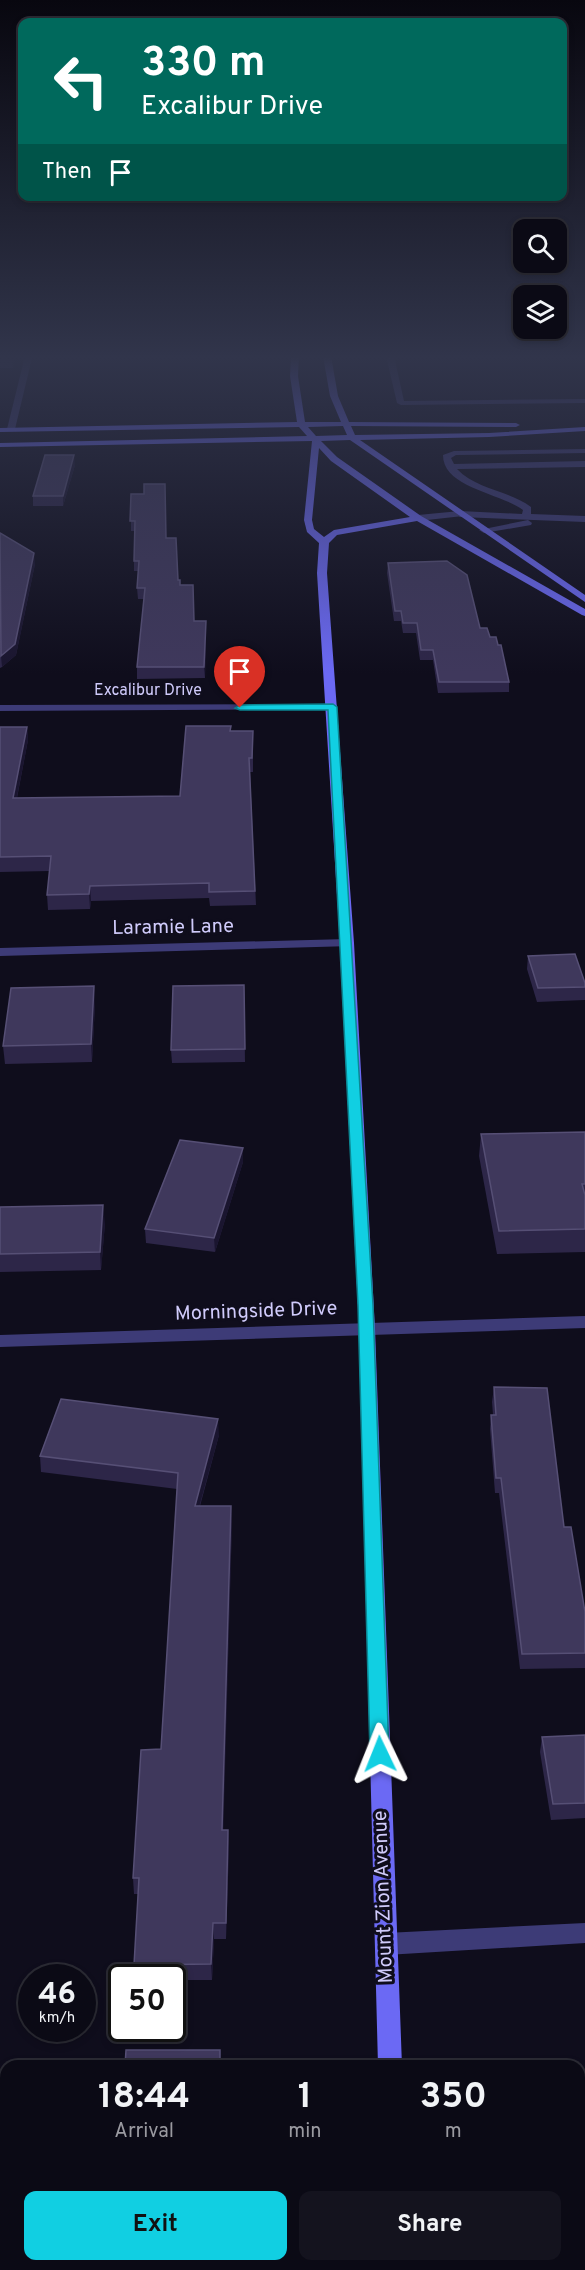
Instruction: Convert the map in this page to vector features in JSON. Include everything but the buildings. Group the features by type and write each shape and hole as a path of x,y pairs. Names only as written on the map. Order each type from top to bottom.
{"main road":[{"path":"314,462 308,520 310,530 324,542 334,532 418,518"},
{"path":"338,462 418,518 585,613"},
{"path":"386,462 565,583 585,599"},
{"name":"Mount Zion Avenue","path":"324,542 322,573 348,944 367,1329 390,2060"}],"street":[{"path":"448,462 460,478 523,504 528,509 525,516"},
{"path":"448,462 585,462"},
{"path":"418,518 460,514 585,519"},
{"path":"484,530 551,519"},
{"name":"Excalibur Drive","path":"0,708 333,707"},
{"name":"Laramie Lane","path":"0,952 348,944"},
{"name":"Morningside Drive","path":"0,1341 585,1322"},
{"path":"386,1944 585,1933"}],"route":[{"path":"240,708 333,707 348,944 366,1305 380,1754"}]}
